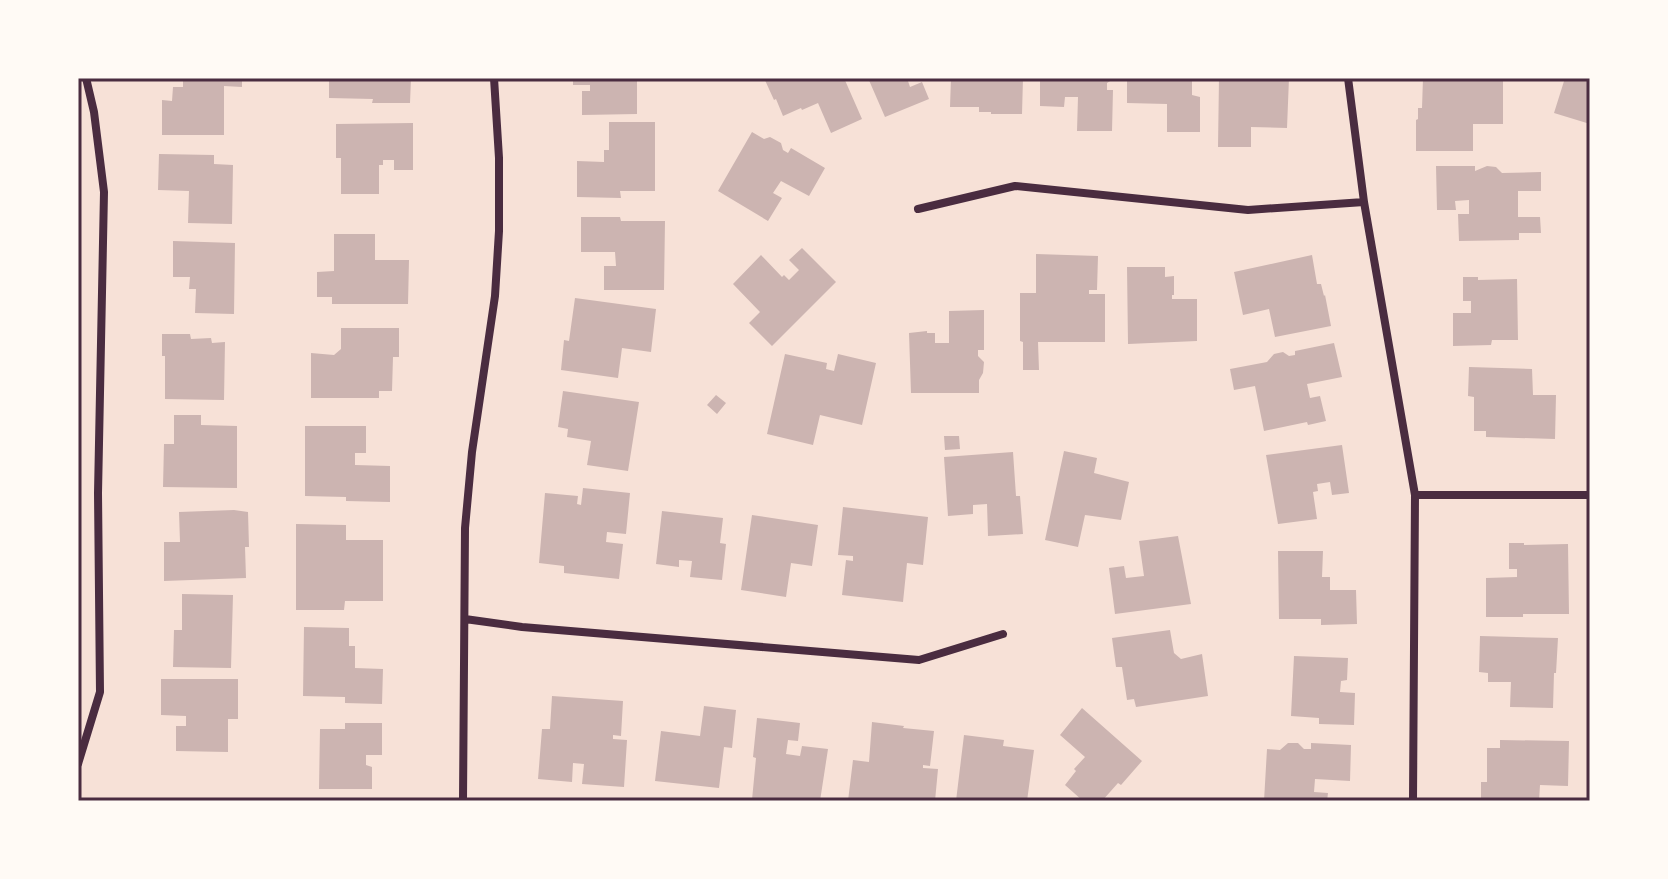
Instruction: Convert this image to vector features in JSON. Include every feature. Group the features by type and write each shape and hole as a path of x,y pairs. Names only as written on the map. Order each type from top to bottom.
{"street":[{"path":"78,764 100,692 98,493 104,192 94,112 86,78"},
{"path":"463,801 465,528 472,452 495,296 499,231 494,78"},
{"path":"1348,78 1364,202 1415,495 1413,801"},
{"path":"918,209 1015,186 1248,210 1364,202"},
{"path":"1415,495 1590,495"},
{"path":"465,619 522,627 919,660 1003,634"}],"building":[{"path":"183,78 242,78 242,87 224,86 224,135 162,135 162,100 172,101 173,87 183,87"},
{"path":"329,78 411,78 410,103 329,98"},
{"path":"573,78 637,78 637,114 582,115 582,91 590,91 590,85 573,85"},
{"path":"764,78 844,78 862,119 831,133 818,103 783,116"},
{"path":"868,78 907,78 910,87 922,82 929,99 885,117"},
{"path":"951,78 1023,78 1022,114 991,114 979,112 979,107 950,107"},
{"path":"1040,78 1115,78 1107,83 1107,90 1113,90 1112,131 1077,131 1078,97 1065,97 1064,107 1040,106"},
{"path":"1127,78 1192,78 1192,95 1200,97 1200,132 1167,132 1167,104 1127,103"},
{"path":"1219,78 1289,78 1287,128 1251,127 1251,147 1218,147"},
{"path":"1423,78 1503,78 1503,124 1473,124 1473,151 1416,151 1416,120 1418,108 1422,108"},
{"path":"1565,78 1590,78 1590,124 1554,113"},
{"path":"609,122 655,122 655,191 620,191 621,198 577,197 577,161 604,162 604,150 609,150"},
{"path":"413,123 413,170 394,170 394,160 383,160 383,165 379,165 379,194 341,194 341,158 336,158 336,124"},
{"path":"752,132 764,139 770,137 781,143 788,153 791,148 825,168 809,196 781,181 773,193 782,198 768,221 718,191"},
{"path":"159,154 214,155 214,164 233,165 232,224 188,223 189,191 158,190"},
{"path":"1436,166 1475,166 1475,171 1487,166 1496,167 1502,173 1541,172 1541,191 1518,191 1518,217 1540,217 1541,233 1519,233 1519,240 1459,241 1458,214 1469,214 1469,200 1455,201 1456,210 1437,210"},
{"path":"581,217 665,221 664,290 604,290 604,266 616,266 615,252 581,252"},
{"path":"334,234 375,234 375,260 409,260 408,304 332,304 332,297 317,297 317,272 334,271"},
{"path":"173,241 235,243 234,314 195,313 196,289 189,289 190,277 173,277"},
{"path":"802,248 836,282 772,346 749,323 760,312 733,284 761,255 782,277 784,275 789,280 799,270 789,260"},
{"path":"1036,254 1098,256 1097,290 1089,290 1089,294 1105,294 1105,342 1038,342 1039,370 1023,370 1020,293 1036,293"},
{"path":"1312,255 1317,284 1321,284 1325,295 1331,326 1275,337 1269,309 1243,315 1234,272"},
{"path":"1127,267 1165,267 1165,277 1174,276 1172,299 1197,299 1197,341 1128,344"},
{"path":"1463,277 1478,277 1478,280 1517,279 1518,340 1492,340 1491,345 1453,346 1453,313 1471,313 1471,301 1463,301"},
{"path":"575,298 656,309 651,352 622,348 618,378 561,370 564,340 569,341"},
{"path":"984,310 984,350 978,350 978,356 984,362 979,393 911,393 909,333 935,333 935,343 949,343 949,311"},
{"path":"341,328 399,328 399,357 393,357 392,391 379,391 379,398 311,398 311,353 334,355 341,349"},
{"path":"162,334 190,334 191,339 211,338 212,343 225,342 224,400 165,399"},
{"path":"1334,343 1342,377 1307,384 1310,398 1320,396 1326,421 1264,431 1255,386 1234,390 1230,369 1267,362 1274,354 1283,352 1289,356 1295,355 1295,351"},
{"path":"785,354 827,363 826,369 834,371 838,354 876,363 862,425 820,415 813,445 767,434"},
{"path":"1469,367 1532,369 1533,395 1556,395 1555,439 1486,437 1486,431 1474,431 1474,397 1468,396"},
{"path":"563,391 639,402 628,471 587,465 591,441 567,437 568,429 558,427"},
{"path":"716,395 726,403 717,414 707,405"},
{"path":"174,415 201,415 201,425 237,426 237,488 163,487 164,444 174,444"},
{"path":"305,426 366,426 366,453 355,453 355,465 390,466 390,502 305,496"},
{"path":"944,436 959,436 960,449 945,450"},
{"path":"1342,445 1349,493 1332,495 1330,482 1317,484 1318,491 1313,492 1317,519 1278,524 1266,455"},
{"path":"1064,451 1097,458 1094,473 1129,482 1121,520 1085,515 1078,547 1045,540"},
{"path":"1013,452 1023,534 988,536 987,504 973,505 973,514 948,516 944,457"},
{"path":"583,488 630,493 626,534 607,532 606,542 623,544 619,579 564,573 564,566 539,563 545,493 578,496 577,504 581,505"},
{"path":"843,507 928,517 923,565 907,563 903,602 842,595 846,560 853,561 853,556 838,555"},
{"path":"662,511 723,518 720,543 726,544 722,580 690,577 692,561 679,560 679,567 656,564"},
{"path":"179,512 248,512 246,578 164,581 164,542 180,542"},
{"path":"752,515 818,525 812,566 791,563 786,597 741,590"},
{"path":"296,524 346,525 346,540 383,540 383,601 345,601 344,610 296,610"},
{"path":"1178,536 1191,604 1115,614 1109,568 1124,566 1126,578 1144,576 1139,541"},
{"path":"1509,543 1568,544 1569,614 1486,617 1486,578 1517,577 1517,569 1509,569"},
{"path":"1278,551 1323,551 1322,577 1330,577 1330,590 1356,590 1357,624 1321,625 1321,619 1279,619"},
{"path":"182,594 233,595 231,668 173,667 174,630 182,630"},
{"path":"304,627 349,628 349,646 355,646 355,668 383,669 382,704 345,703 345,697 303,696"},
{"path":"1170,630 1174,653 1181,659 1202,654 1208,696 1136,707 1134,699 1127,700 1122,667 1116,667 1112,638"},
{"path":"1480,636 1558,638 1553,708 1510,707 1511,682 1488,682 1488,673 1479,672"},
{"path":"1294,656 1348,658 1347,680 1341,681 1340,692 1355,693 1354,725 1319,724 1319,718 1291,716"},
{"path":"161,679 238,679 238,719 228,719 228,752 176,751 176,726 186,726 186,716 161,715"},
{"path":"552,696 623,701 621,736 613,735 613,739 627,740 624,787 582,784 584,764 573,763 572,782 538,779 542,729 550,729"},
{"path":"704,706 736,710 732,748 724,747 719,788 655,781 661,731 700,736"},
{"path":"1082,708 1142,761 1102,801 1083,801 1065,785 1085,757 1060,735"},
{"path":"757,718 800,723 798,741 788,740 786,754 800,756 802,746 828,749 820,801 752,800"},
{"path":"872,722 934,731 930,766 923,765 923,768 938,769 935,801 848,801 853,760 869,762"},
{"path":"345,723 382,723 382,755 366,755 366,765 372,767 372,789 319,789 320,729 345,729"},
{"path":"964,735 1004,740 1003,746 1034,750 1027,801 956,801"},
{"path":"1500,740 1569,741 1568,786 1540,785 1539,801 1481,801 1481,782 1487,782 1487,748 1500,748"},
{"path":"1288,743 1298,743 1304,749 1311,749 1311,743 1351,745 1350,781 1315,779 1314,792 1328,793 1327,801 1264,801 1267,749 1280,750"}]}
